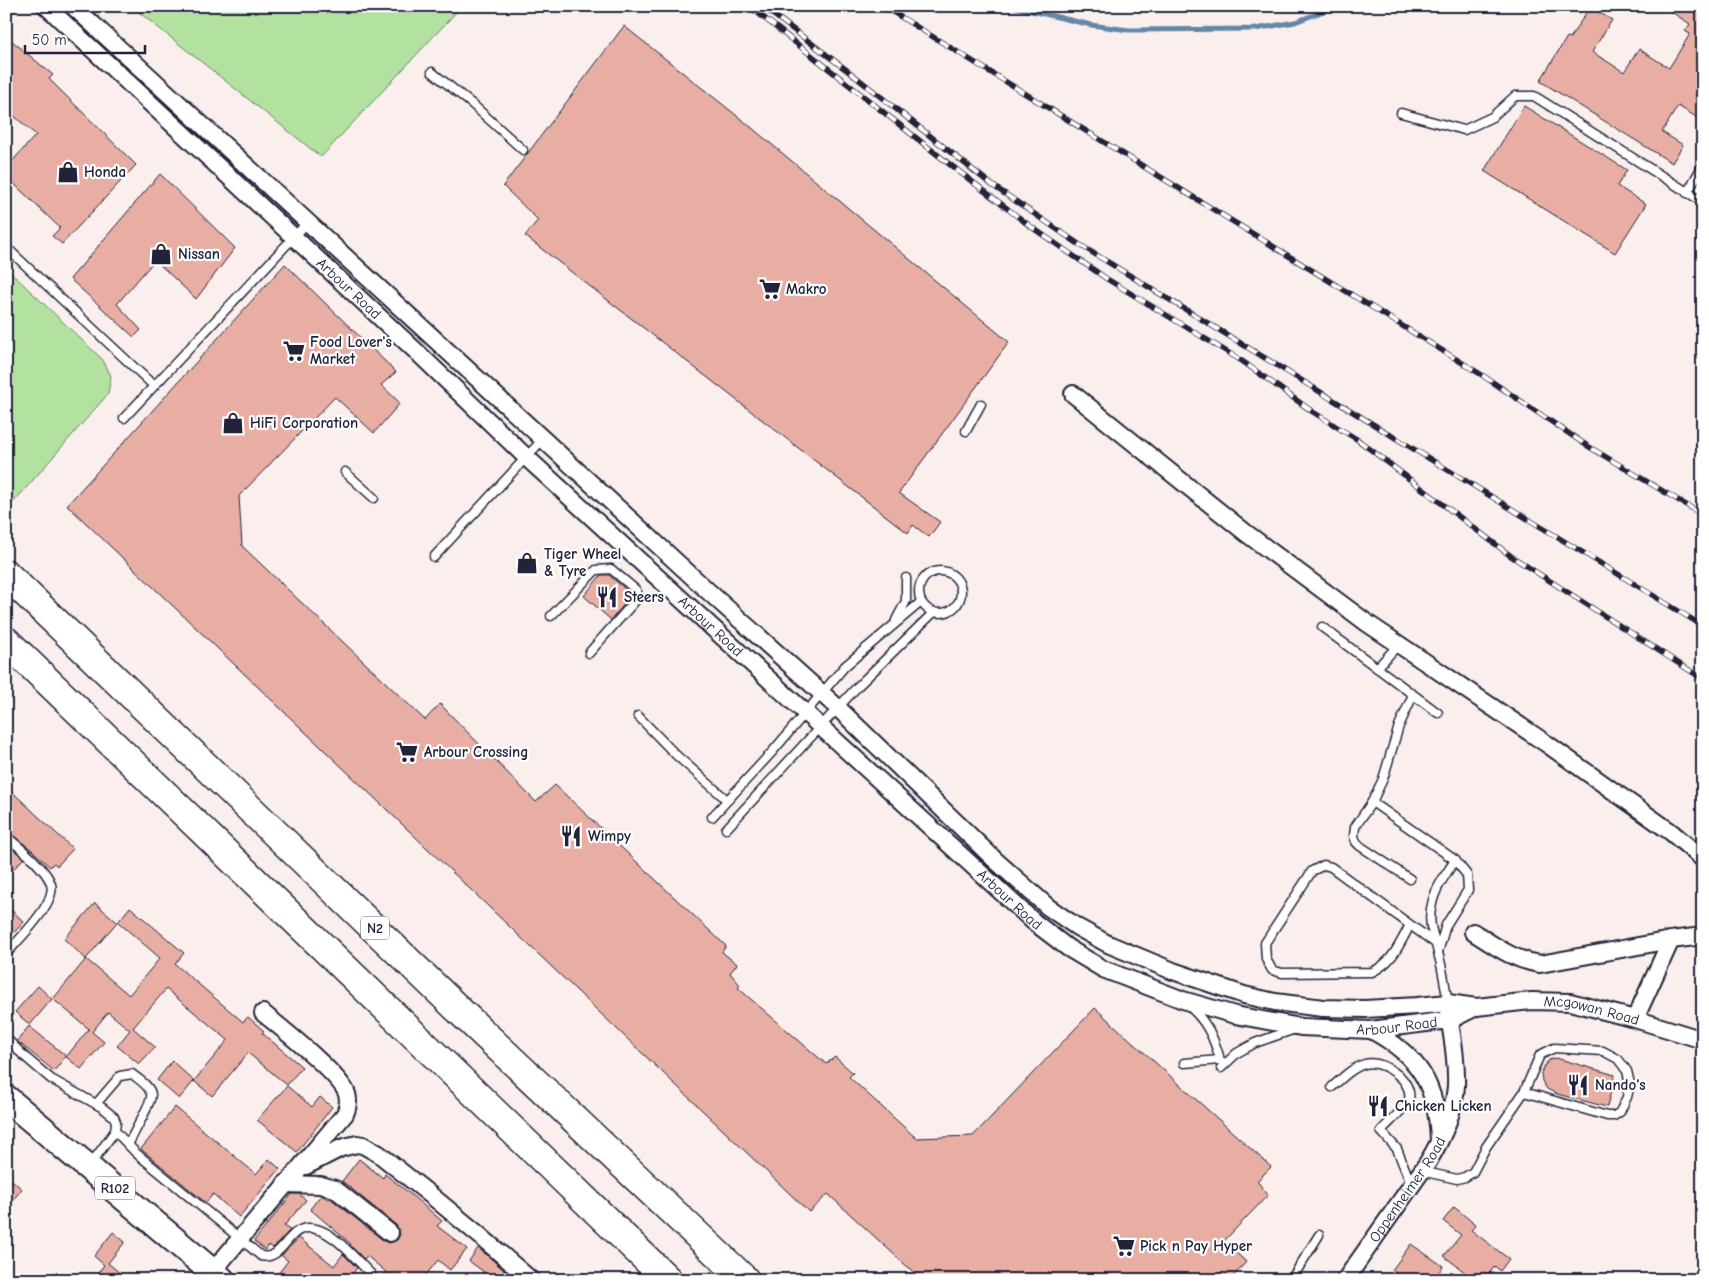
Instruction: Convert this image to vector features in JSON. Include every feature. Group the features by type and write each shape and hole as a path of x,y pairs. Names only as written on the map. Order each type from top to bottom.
{"highway":[{"name":"N2","path":"6,574 464,1015 745,1280"},
{"path":"6,641 668,1280"}],"main road":[{"name":"R102","path":"6,1098 218,1276"}],"street":[{"name":"Arbour Road","path":"46,6 526,457 820,727 923,818 1034,922 1068,948 1103,969 1183,1000 1236,1015 1301,1027 1371,1030 1450,1020"},
{"name":"Arbour Road","path":"73,6 709,592 838,708 995,860 1048,907 1108,944 1173,970 1244,994 1275,1002 1323,1008 1356,1009 1416,1006 1448,1002"},
{"path":"1073,394 1246,533 1367,623 1547,744 1671,832 1703,860"},
{"path":"1473,932 1514,958 1540,964 1703,936"},
{"path":"1635,1019 1671,940"},
{"name":"Mcgowan Road","path":"1448,1002 1476,1007 1532,1001 1570,1002 1635,1019 1703,1040"},
{"name":"Oppenheimer Road","path":"1351,1278 1439,1145 1450,1117 1456,1087 1448,1002"},
{"name":"Mcgowan Road","path":"1450,1020 1476,1007"},
{"path":"218,1276 240,1238 346,1114 348,1107 347,1093 336,1077 263,1012"},
{"path":"1371,1030 1387,1038 1402,1050 1422,1071 1433,1096 1438,1124 1439,1145"},
{"path":"297,1170 341,1148 350,1145 363,1145 380,1154 479,1234 531,1280"},
{"path":"285,1184 321,1185 335,1189 390,1234"}],"lane":[{"path":"432,72 472,104 523,150"},
{"path":"1401,113 1464,130 1492,117 1515,96 1534,96 1703,202"},
{"path":"1687,193 1703,165"},
{"path":"124,418 307,223"},
{"path":"6,247 153,385"},
{"path":"966,431 980,404"},
{"path":"434,557 544,438"},
{"path":"345,472 374,498"},
{"path":"551,616 596,570 602,568 611,569 636,590 638,594 636,600 589,653"},
{"path":"940,570 953,575 960,586 959,600 952,609 946,612 934,612 921,602 919,589 926,575 940,570"},
{"path":"892,626 906,601 906,578"},
{"path":"712,817 773,751 845,666 921,602"},
{"path":"726,829 858,686 934,612"},
{"path":"1322,627 1438,713"},
{"path":"1377,668 1398,644"},
{"path":"1410,879 1356,842 1354,836 1355,827 1372,802 1383,779 1399,726 1413,695"},
{"path":"638,716 676,755 727,800"},
{"path":"1372,802 1455,860 1467,875 1468,890 1446,925 1438,952"},
{"path":"6,836 43,871 51,884 51,895 46,906 6,954"},
{"path":"1448,1002 1438,952 1431,933 1432,903 1437,889 1455,860"},
{"path":"1410,925 1389,961 1383,967 1372,972 1282,973 1272,970 1266,959 1265,944 1312,871 1321,865 1331,867 1435,943"},
{"path":"1183,1000 1200,1015 1208,1026 1220,1061"},
{"path":"1184,1064 1220,1061 1255,1043 1301,1027"},
{"path":"6,1038 51,1079 96,1104 114,1117 116,1122 115,1131 89,1166"},
{"path":"1421,1171 1458,1178 1465,1177 1473,1172 1486,1147 1524,1092 1540,1055 1554,1048 1603,1051 1618,1059 1627,1072 1630,1084 1628,1097 1620,1112 1614,1116 1606,1116 1524,1092"},
{"path":"1332,1087 1352,1070 1378,1062 1389,1067 1402,1078 1407,1086 1409,1098 1381,1131 1397,1149 1412,1186"},
{"path":"96,1104 120,1076 124,1074 132,1074 149,1089 152,1096 149,1105 128,1145"},
{"path":"115,1131 128,1145 261,1256 266,1257 276,1254 290,1236 299,1230 306,1228 316,1229 327,1234 370,1274"},
{"path":"1291,1280 1319,1235"}],"green space":[{"path":"131,6 462,6 321,157"},
{"path":"6,268 103,360 111,376 108,394 6,511"}],"building":[{"path":"1662,6 1703,6 1703,121 1678,106 1662,132 1683,145 1672,163 1540,81 1567,37 1570,38 1590,7 1612,20 1592,52 1624,72 1639,49 1669,68 1690,34 1685,31 1690,24"},
{"name":"Makro","path":"624,26 746,123 1009,342 899,493 940,522 929,537 913,525 908,533 525,236 538,220 503,186"},
{"name":"Honda","path":"6,36 53,75 49,79 136,165 62,244 52,236 60,228 6,176 6,168 36,135 6,109"},
{"path":"1524,106 1627,170 1617,186 1646,204 1615,253 1484,171"},
{"name":"Nissan","path":"160,174 235,248 196,299 155,260 117,304 141,330 134,337 70,279"},
{"name":"Arbour Crossing","path":"285,264 396,372 381,385 400,403 374,433 335,397 239,496 242,546 425,720 440,704 536,802 555,785 726,946 722,952 737,964 730,973 740,985 738,988 826,1064 835,1057 853,1073 849,1077 916,1138 973,1136 1095,1008 1271,1167 1257,1181 1268,1195 1224,1241 1246,1262 1230,1280 922,1280 828,1194 809,1212 67,505"},
{"path":"601,575 609,575 632,595 611,620 584,596"},
{"path":"6,786 73,849 57,866 54,863 50,867 6,830"},
{"path":"6,844 24,858 6,877"},
{"path":"95,903 117,922 86,959 64,939"},
{"path":"6,905 24,922 6,941"},
{"path":"130,907 184,953 175,964 243,1022 248,1017 264,1031 262,1033 302,1067 287,1085 248,1053 212,1096 194,1081 228,1040 166,989 133,1028 155,1047 139,1064 117,1046 130,1030 108,1012 92,1032 104,1042 81,1069 66,1057 89,1029 53,999 86,959 129,995 160,958 118,922"},
{"path":"38,986 52,999 30,1025 15,1012"},
{"path":"29,1026 66,1056 54,1071 17,1041"},
{"name":"Nando's","path":"1556,1058 1615,1075 1607,1107 1557,1094 1547,1089 1542,1081 1541,1073 1549,1060"},
{"path":"172,1061 194,1081 179,1099 157,1080"},
{"path":"287,1086 312,1107 320,1097 332,1107 297,1152 257,1120"},
{"path":"175,1107 256,1174 269,1159 280,1169 239,1217 213,1194 206,1203 141,1149"},
{"path":"359,1159 383,1178 385,1174 409,1193 442,1221 437,1226 467,1249 450,1270 438,1260 422,1280 379,1280 386,1272 367,1256 364,1259 351,1244 310,1209 321,1195 328,1199 330,1198 384,1241 389,1243 397,1240 400,1234 396,1225 342,1181"},
{"path":"6,1175 22,1189 6,1208"},
{"path":"292,1194 299,1194 306,1200 284,1226 290,1230 273,1248 269,1245 265,1250 254,1241"},
{"path":"1454,1207 1476,1225 1471,1230 1509,1259 1500,1271 1495,1266 1488,1275 1484,1272 1478,1280 1475,1280 1444,1256 1461,1235 1443,1221"},
{"path":"113,1232 125,1242 108,1263 128,1280 93,1280 104,1265 94,1256"},
{"path":"299,1238 334,1266 343,1254 357,1268 349,1278 350,1280 273,1280 288,1261 281,1255"},
{"path":"1411,1244 1443,1266 1434,1280 1406,1280 1392,1270"},
{"path":"478,1248 515,1280 478,1280 484,1272 469,1261"}],"waterway":[{"path":"1011,6 1091,25 1129,30 1255,29 1295,22 1337,6"}],"railway":[{"path":"749,6 1030,226 1107,279 1242,361 1313,412 1358,440 1511,556 1703,679"},
{"path":"762,6 852,74 992,185 1080,245 1703,626"},
{"path":"883,6 1482,375 1586,445 1703,515"}],"place":[{"name":"Honda","path":"68,172"},
{"name":"Nissan","path":"161,254"},
{"name":"Makro","path":"770,289"},
{"name":"Food Lover's Market","path":"294,351"},
{"name":"HiFi Corporation","path":"233,423"},
{"name":"Tiger Wheel & Tyre","path":"527,563"},
{"name":"Steers","path":"607,597"},
{"name":"Arbour Crossing","path":"407,752"},
{"name":"Wimpy","path":"571,836"},
{"name":"Nando's","path":"1578,1085"},
{"name":"Chicken Licken","path":"1378,1106"},
{"name":"Pick n Pay Hyper","path":"1124,1246"}]}
